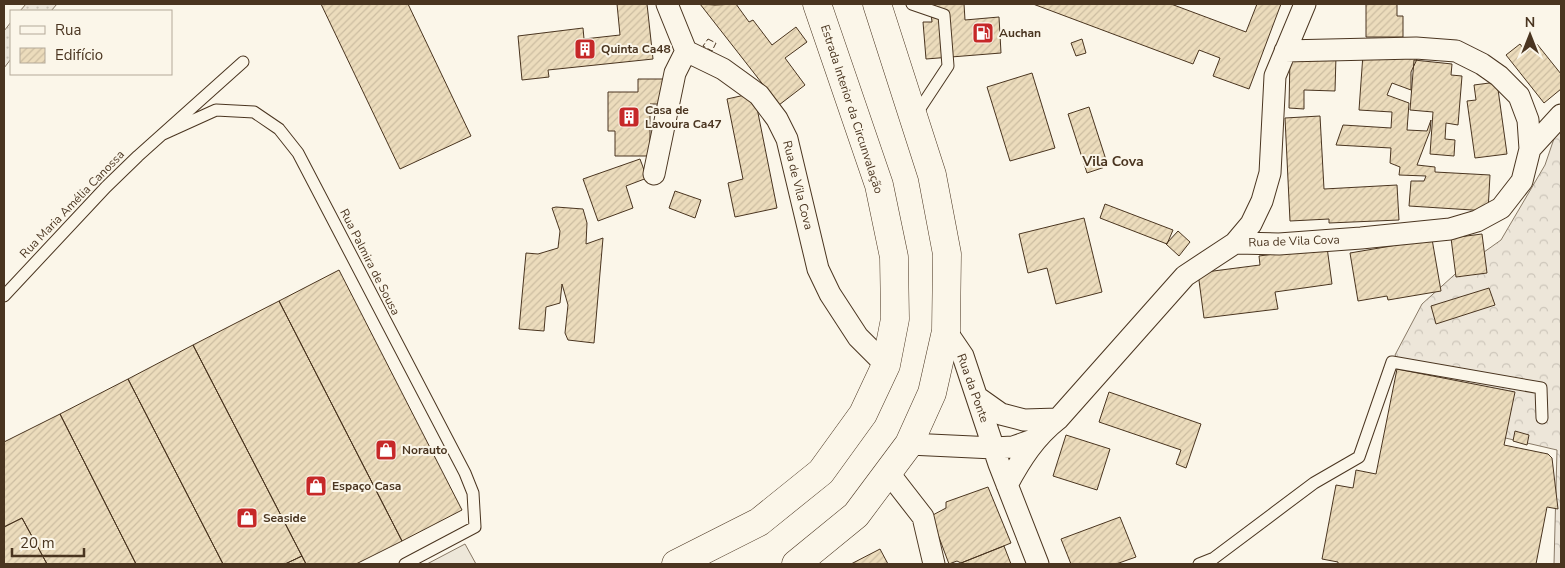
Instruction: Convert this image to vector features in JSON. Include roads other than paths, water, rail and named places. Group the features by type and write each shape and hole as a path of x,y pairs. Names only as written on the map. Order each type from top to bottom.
{"main road":[{"name":"Estrada Interior da Circunvalação","path":"676,564 759,522 821,472 863,414 886,366 895,319 894,256 879,185 817,4"},
{"path":"796,564 856,515 909,444 932,392 946,331 947,254 932,175 877,4"}],"street":[{"path":"654,174 675,73 686,52 667,4"},
{"path":"1235,243 1251,224 1262,201 1270,173 1275,76 1305,4"},
{"name":"Rua de Vila Cova","path":"1007,485 1036,439 1058,419 1185,276 1235,243 1279,244 1450,230 1477,221 1500,208 1522,182 1530,149 1528,120 1519,96 1499,76 1482,64 1456,52 1416,48 1285,51"},
{"name":"Rua de Vila Cova","path":"686,52 723,69 760,96 776,119 788,139 818,269 830,294 858,337 886,366"},
{"name":"Rua de Vila Cova","path":"1530,149 1561,116"},
{"name":"Rua da Ponte","path":"946,331 963,356 1007,485 1038,564"},
{"path":"977,397 1001,414 1024,420 1058,419"},
{"name":"Rua de Vila Cova","path":"994,448 1012,447 1036,439"},
{"path":"909,444 994,448"},
{"path":"888,472 923,517 934,564"}],"lane":[{"path":"912,4 944,15 948,66 914,117"},
{"name":"Rua Maria Amélia Canossa","path":"4,296 106,187 243,62"},
{"name":"Rua Palmira de Sousa","path":"163,134 216,110 254,112 279,129 298,153 473,493 475,527 404,564"},
{"path":"1199,564 1214,558 1314,483 1359,457 1392,362 1541,388 1542,418"}],"place":[{"name":"Auchan","path":"983,33"},
{"name":"Quinta Ca48","path":"585,49"},
{"name":"Casa de Lavoura Ca47","path":"629,117"},
{"name":"Norauto","path":"386,450"},
{"name":"Espaço Casa","path":"316,486"},
{"name":"Seaside","path":"247,518"}],"district":[{"name":"Vila Cova","path":"1113,161"}]}
